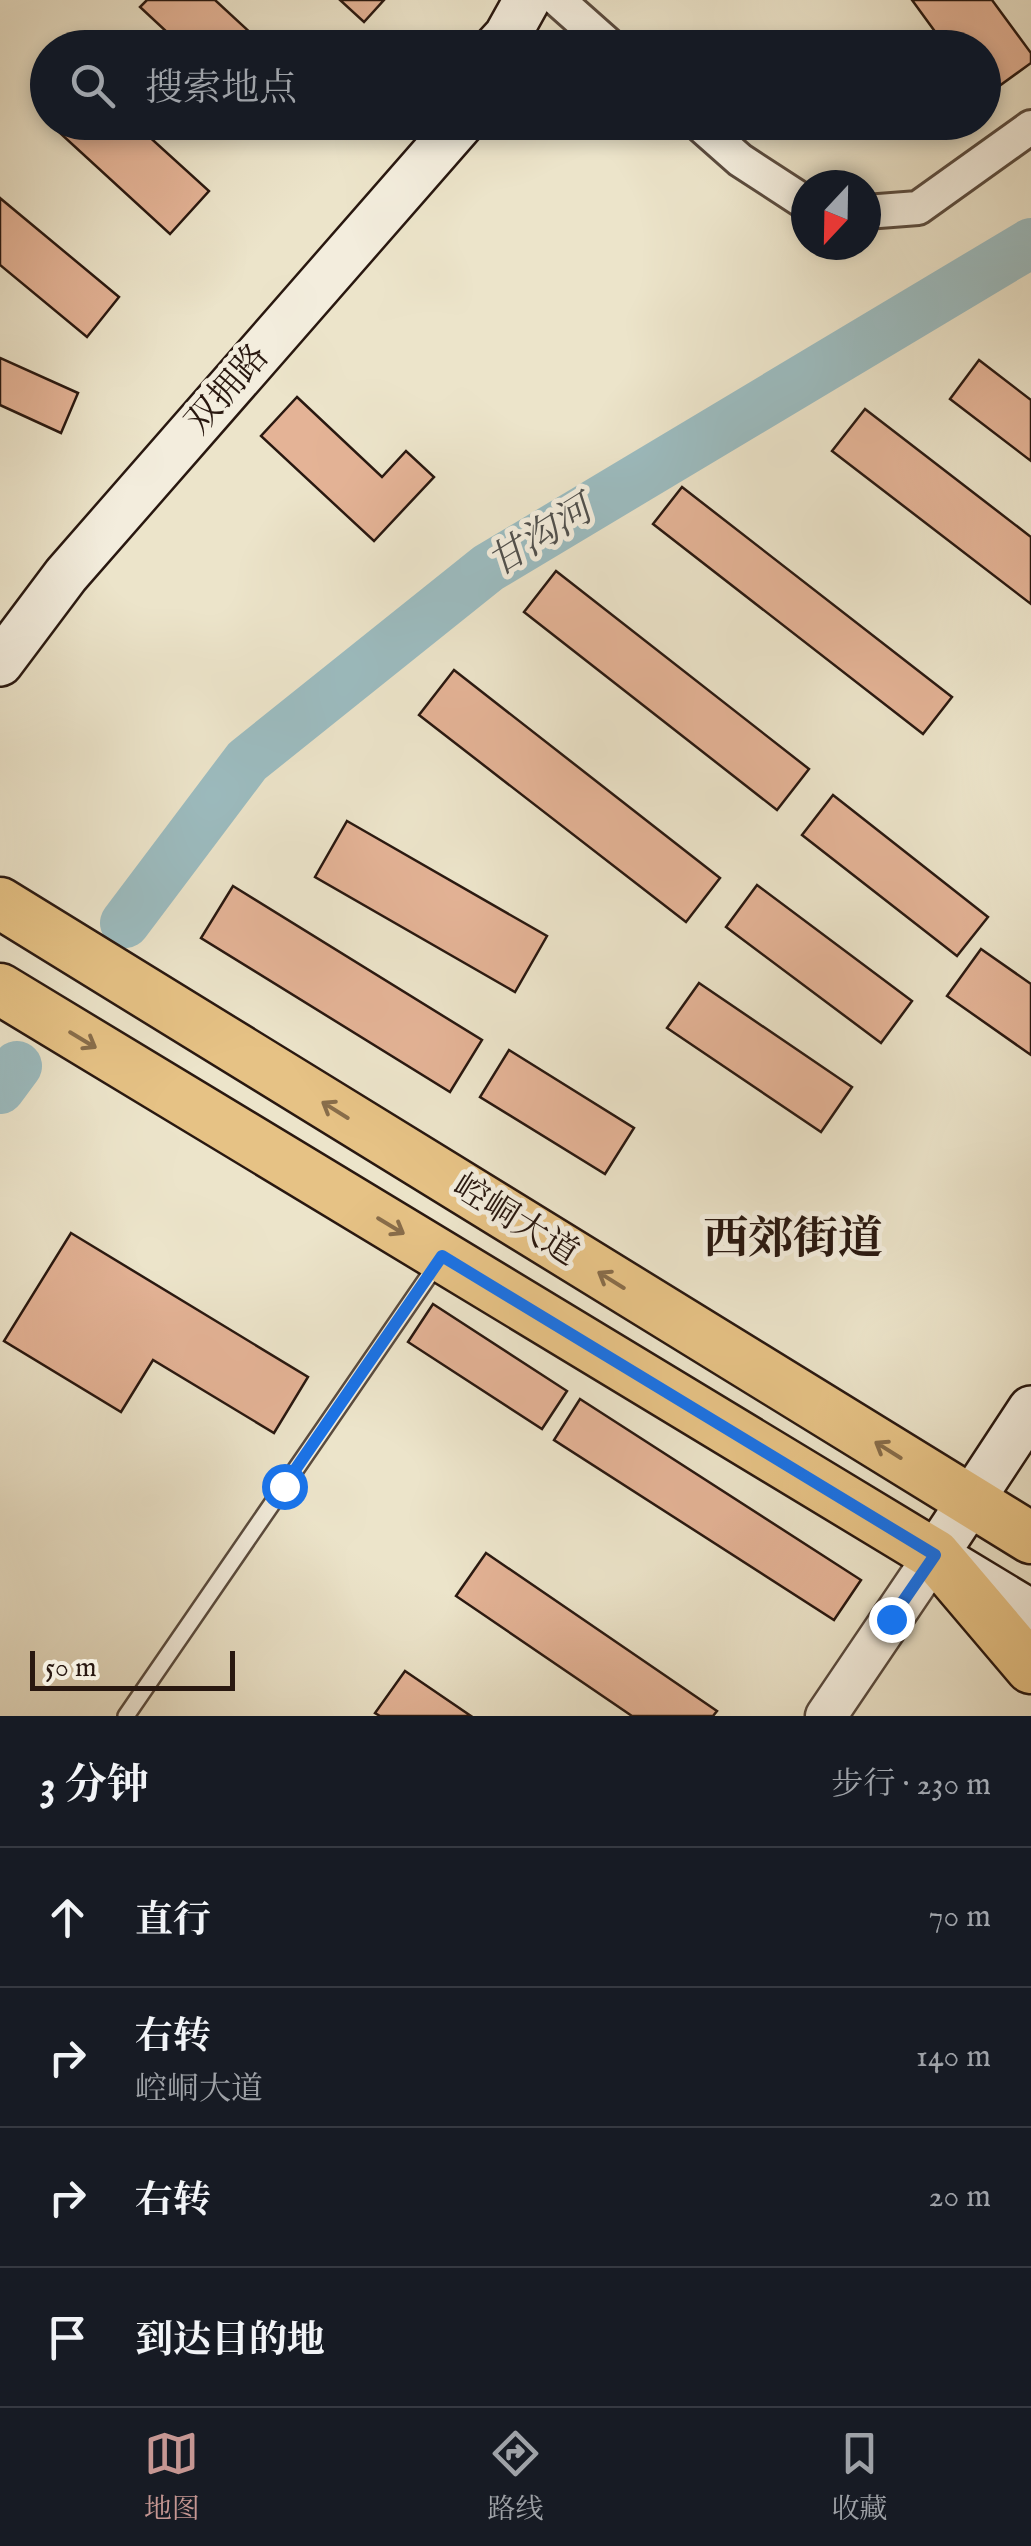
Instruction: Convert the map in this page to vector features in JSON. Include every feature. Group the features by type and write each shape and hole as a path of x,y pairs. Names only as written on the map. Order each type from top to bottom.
{"main road":[{"path":"509,30 526,0"},
{"path":"538,30 556,0"},
{"name":"双拥路","path":"0,612 415,140"},
{"name":"双拥路","path":"0,663 66,575 446,140"},
{"name":"崆峒大道","path":"7,901 1031,1538"},
{"name":"崆峒大道","path":"0,989 1031,1613"},
{"path":"1031,1409 935,1555 1031,1668"}],"street":[{"path":"556,0 591,30"},
{"path":"881,211 918,208 1031,127"},
{"path":"717,140 791,193"},
{"path":"826,1716 935,1555"}],"lane":[{"path":"126,1716 442,1256"}],"building":[{"path":"147,0 215,0 248,30 165,30 140,7"},
{"path":"340,0 384,0 364,22"},
{"path":"912,0 992,0 1031,53 1031,63 1001,85 1001,30 934,30"},
{"path":"68,140 153,140 209,191 170,234"},
{"path":"0,198 119,297 87,337 0,265"},
{"path":"0,358 78,393 61,433 0,405"},
{"path":"979,360 1031,400 1031,461 950,399"},
{"path":"297,397 382,477 406,451 434,477 374,541 261,436"},
{"path":"865,409 1031,537 1031,604 832,451"},
{"path":"682,487 952,697 923,734 653,524"},
{"path":"556,571 809,769 777,810 524,612"},
{"path":"454,670 720,878 686,922 419,715"},
{"path":"833,795 988,917 957,956 802,835"},
{"path":"347,821 547,936 515,992 315,877"},
{"path":"757,885 912,1001 881,1043 726,927"},
{"path":"233,886 482,1040 450,1092 201,938"},
{"path":"981,949 1031,984 1031,1055 947,996"},
{"path":"699,983 852,1087 821,1132 667,1028"},
{"path":"509,1050 634,1128 605,1174 480,1097"},
{"path":"71,1233 308,1377 274,1433 153,1360 121,1412 4,1341"},
{"path":"433,1304 567,1391 542,1429 408,1342"},
{"path":"580,1399 861,1580 834,1620 554,1440"},
{"path":"486,1553 717,1711 713,1716 632,1716 456,1596"},
{"path":"405,1671 471,1716 375,1713"}],"waterway":[{"name":"甘沟河","path":"125,923 247,761 488,568 1031,243"},
{"name":"甘沟河","path":"0,1089 17,1066"}],"district":[{"name":"西郊街道","path":"793,1240"}],"route":[{"path":"284,1486 442,1256 935,1555 891,1619"}]}
